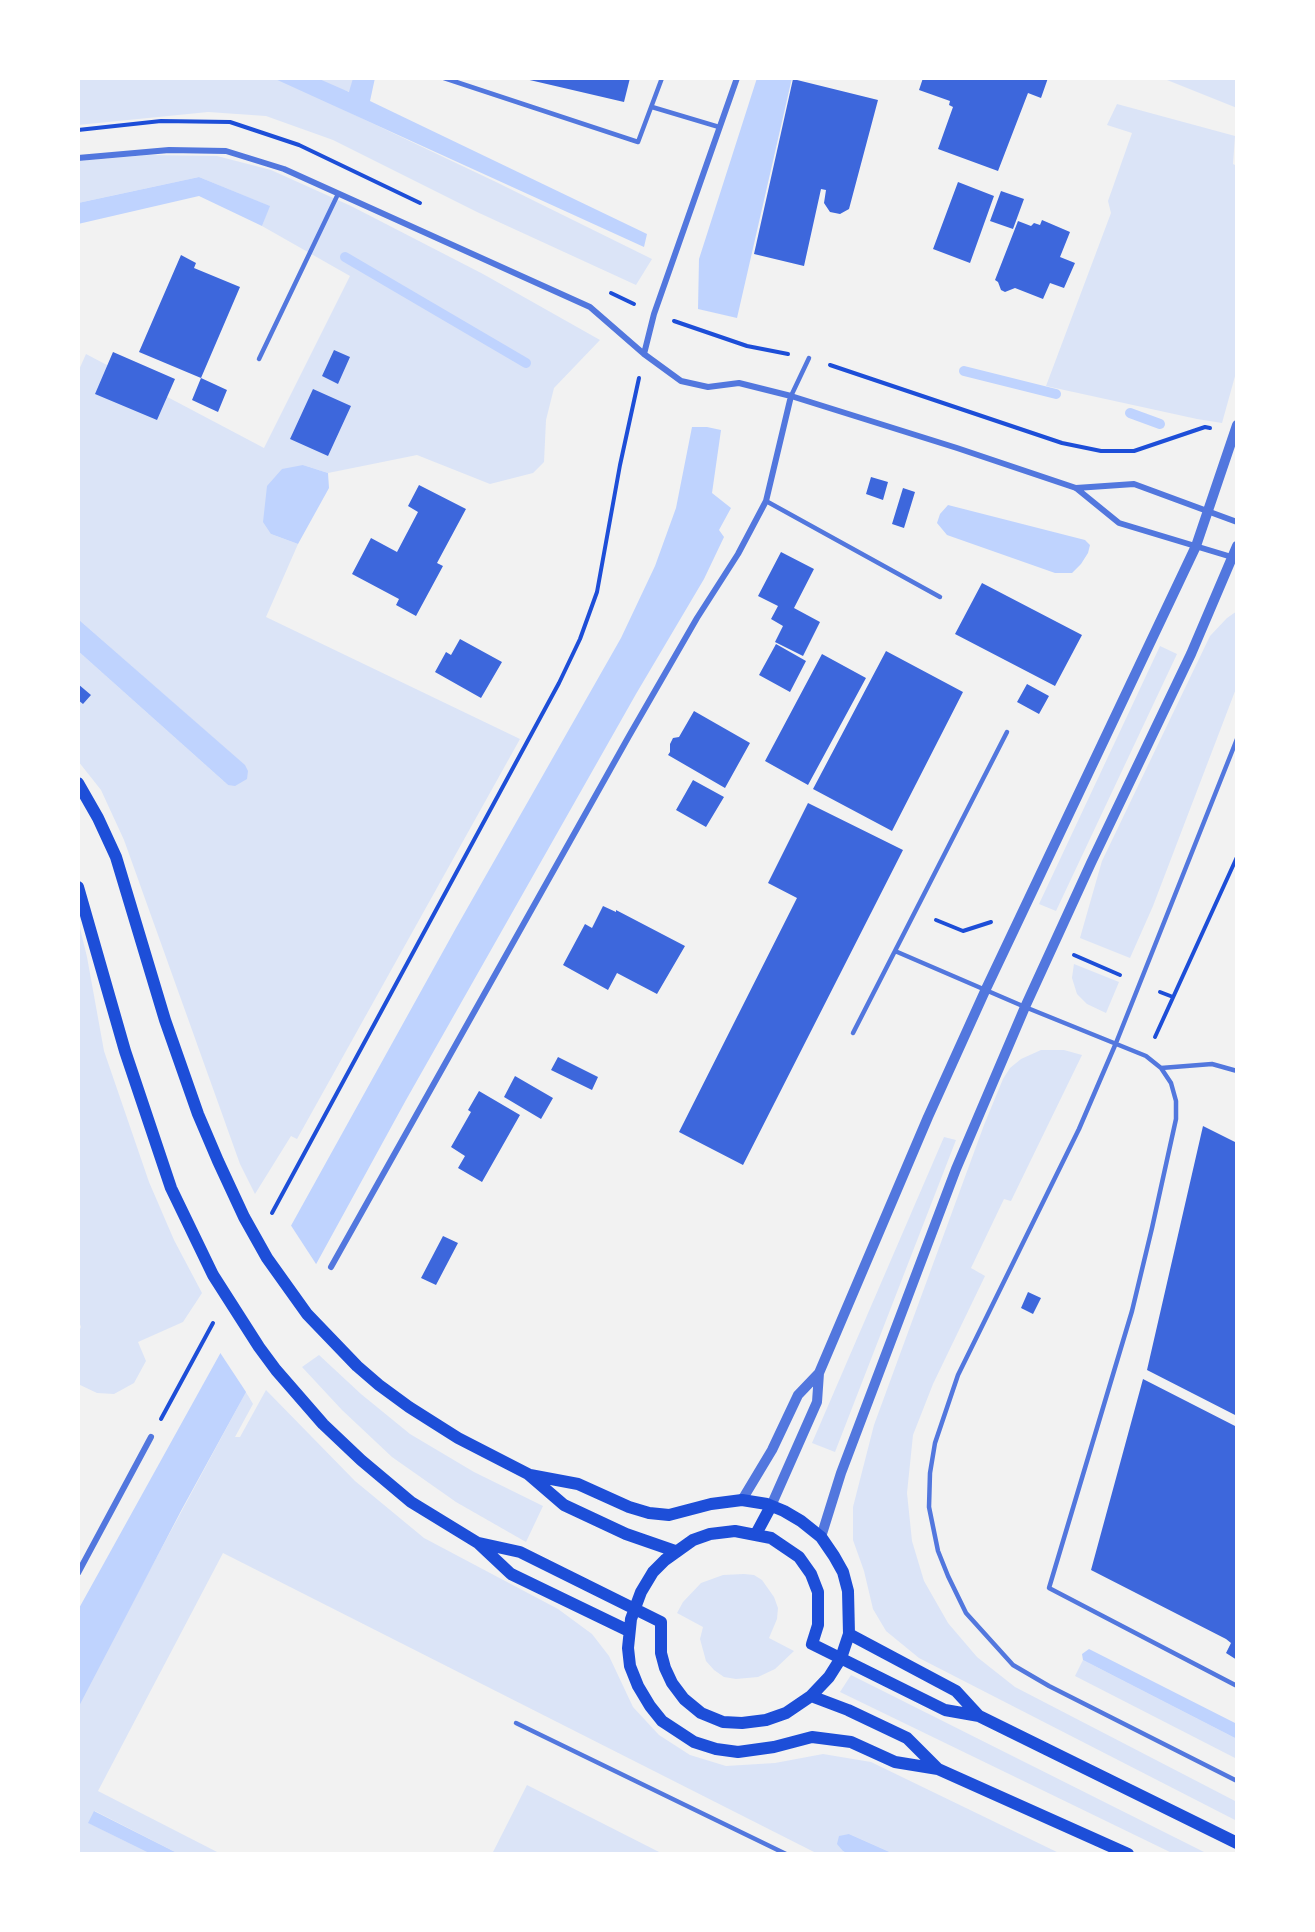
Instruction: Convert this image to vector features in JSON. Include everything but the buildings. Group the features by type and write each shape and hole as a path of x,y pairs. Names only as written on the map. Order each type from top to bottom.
{"main road":[{"path":"78,783 98,818 116,857 144,955 198,1114 244,1217 267,1258 307,1314 357,1366 409,1407 458,1438 528,1474 564,1505 626,1534 675,1551"},
{"path":"78,887 125,1051 171,1188 213,1275 242,1322 276,1370 323,1424 411,1502 478,1543 511,1574 629,1631"},
{"path":"478,1543 520,1552 661,1622 661,1653 672,1683 684,1699 701,1713 723,1722 742,1723 766,1720 786,1713 811,1696 829,1677 841,1658 849,1634 849,1605 843,1572 821,1537 801,1521 771,1506 742,1500 722,1502 669,1515 649,1514 578,1484 528,1474"},
{"path":"756,1533 771,1506"},
{"path":"1128,1854 938,1769 895,1762 851,1742 812,1737 774,1747 738,1752 716,1749 686,1738 662,1720 650,1706 630,1666 629,1631 634,1608 653,1572 675,1551 693,1540 710,1534 735,1531 756,1533 771,1538 799,1557 812,1574 818,1592 819,1609 818,1625 812,1644 945,1710 979,1716 1237,1843"},
{"path":"849,1634 956,1691 979,1716"},
{"path":"811,1696 848,1710 908,1738 938,1769"}],"street":[{"path":"644,354 654,314 737,78"},
{"path":"78,158 170,150 226,151 284,169 590,307 644,354 681,381 708,387 740,383 791,396 957,448 1076,488 1119,523 1235,558"},
{"path":"332,1267 629,736 697,618 738,554 766,501 791,396"},
{"path":"771,1506 817,1402 819,1373 928,1117 985,991 1196,546 1235,430"},
{"path":"1076,488 1134,484 1237,522"},
{"path":"821,1537 841,1473 956,1169 1025,1007 1191,654 1235,558 1237,546"},
{"path":"742,1500 772,1450 798,1395 819,1373"},
{"path":"78,1573 151,1437"}],"lane":[{"path":"444,78 638,142 662,78"},
{"path":"652,107 719,127"},
{"path":"260,359 338,194"},
{"path":"791,396 809,358"},
{"path":"766,501 940,597"},
{"path":"853,1033 1007,732"},
{"path":"1237,740 1116,1043 1079,1129 958,1375 935,1443 930,1473 929,1507 938,1551 966,1613 1012,1665 1237,1781"},
{"path":"895,951 985,991 1146,1056 1161,1068 1171,1083 1176,1101 1176,1119 1155,1217 1132,1311 1049,1588 1237,1686"},
{"path":"1161,1068 1212,1064 1237,1071"},
{"path":"516,1723 786,1854"}],"path":[{"path":"654,314 747,346 809,358 1062,443 1101,451 1134,451 1205,427 1235,430"},
{"path":"334,1098 554,694 580,639 597,592 620,465 644,354"},
{"path":"1146,1056 1237,857"}],"shaded area":[{"path":"78,78 277,78 652,259 636,285 477,212 333,140 266,116 208,112 78,125"},
{"path":"295,78 353,78 350,92"},
{"path":"1162,78 1237,78 1237,108"},
{"path":"1117,104 1235,136 1233,164 1237,166 1237,369 1222,423 1046,386 1111,213 1108,201 1132,133 1107,125"},
{"path":"148,155 217,156 271,170 351,206 483,274 600,340 554,388 546,420 544,462 533,473 490,484 417,455 328,473 303,465 271,534 298,544 266,617 520,739 297,1139 291,1136 255,1194 240,1164 124,840 101,790 78,761 78,651 228,785 244,765 78,619 78,372 86,354 264,448 350,276 262,226 269,206 199,177 78,203 78,161"},
{"path":"1237,611 1237,686 1153,906 1130,958 1080,938 1102,861 1210,636"},
{"path":"1160,646 1177,654 1056,911 1039,904"},
{"path":"78,920 104,1051 149,1182 174,1240 202,1293 183,1322 138,1342 146,1361 134,1383 114,1394 97,1393 78,1384 78,1333 81,1327 78,1319"},
{"path":"1074,964 1119,982 1106,1013 1087,1004 1077,994 1072,978"},
{"path":"1041,1050 1064,1050 1082,1055 1011,1201 1004,1199 971,1268 985,1276 933,1384 913,1435 907,1493 912,1541 924,1581 948,1623 977,1657 1015,1687 1237,1802 1237,1821 919,1658 886,1631 873,1609 864,1571 853,1540 853,1507 874,1425 984,1125 1003,1079 1010,1068 1021,1059"},
{"path":"944,1137 956,1140 835,1452 812,1443"},
{"path":"319,1355 361,1394 410,1434 474,1472 543,1506 526,1542 456,1502 392,1457 342,1410 302,1367"},
{"path":"266,1390 355,1481 424,1538 558,1609 592,1634 609,1656 633,1707 659,1735 690,1755 726,1766 775,1763 823,1754 871,1762 1061,1854 894,1854 849,1834 843,1851 848,1854 818,1854 223,1553 98,1791 221,1854 179,1854 95,1811 89,1823 151,1854 78,1854 78,1703 246,1392 253,1404 235,1437 240,1437"},
{"path":"723,1575 754,1575 762,1580 774,1597 778,1608 777,1619 769,1638 794,1651 775,1669 758,1677 736,1679 724,1677 714,1670 706,1661 700,1639 703,1627 677,1613 683,1602 701,1583"},
{"path":"1083,1660 1237,1739 1237,1759 1075,1676"},
{"path":"851,1675 1209,1854 1174,1854 840,1692"},
{"path":"527,1785 663,1854 492,1854"}],"water":[{"path":"273,78 317,78 349,92 353,78 375,78 370,101 647,234 644,247"},
{"path":"757,78 792,78 737,318 698,309 699,259"},
{"path":"199,177 270,206 262,226 199,196 78,224 78,203"},
{"path":"692,427 721,430 712,493 731,508 719,530 724,537 704,579 636,694 406,1100 182,1509 78,1708 78,1610 456,928 621,638 655,566 676,508"},
{"path":"303,465 328,473 329,488 298,544 271,534 263,522 267,486 282,469"},
{"path":"948,505 1085,540 1090,545 1088,553 1072,573 1055,573 947,535 937,523 940,514"},
{"path":"78,619 245,765 248,771 247,779 235,786 228,785 78,651"},
{"path":"1089,1649 1237,1724 1237,1739 1083,1660 1082,1654"},
{"path":"94,1811 179,1854 151,1854 88,1823"},
{"path":"849,1834 894,1854 848,1854 837,1844 839,1836"}],"pier":[{"path":"290,1224 318,1267 248,1395 219,1351"}],"waterway":[{"path":"345,257 526,363"},
{"path":"964,371 1056,394"},
{"path":"1130,413 1160,424"}]}
